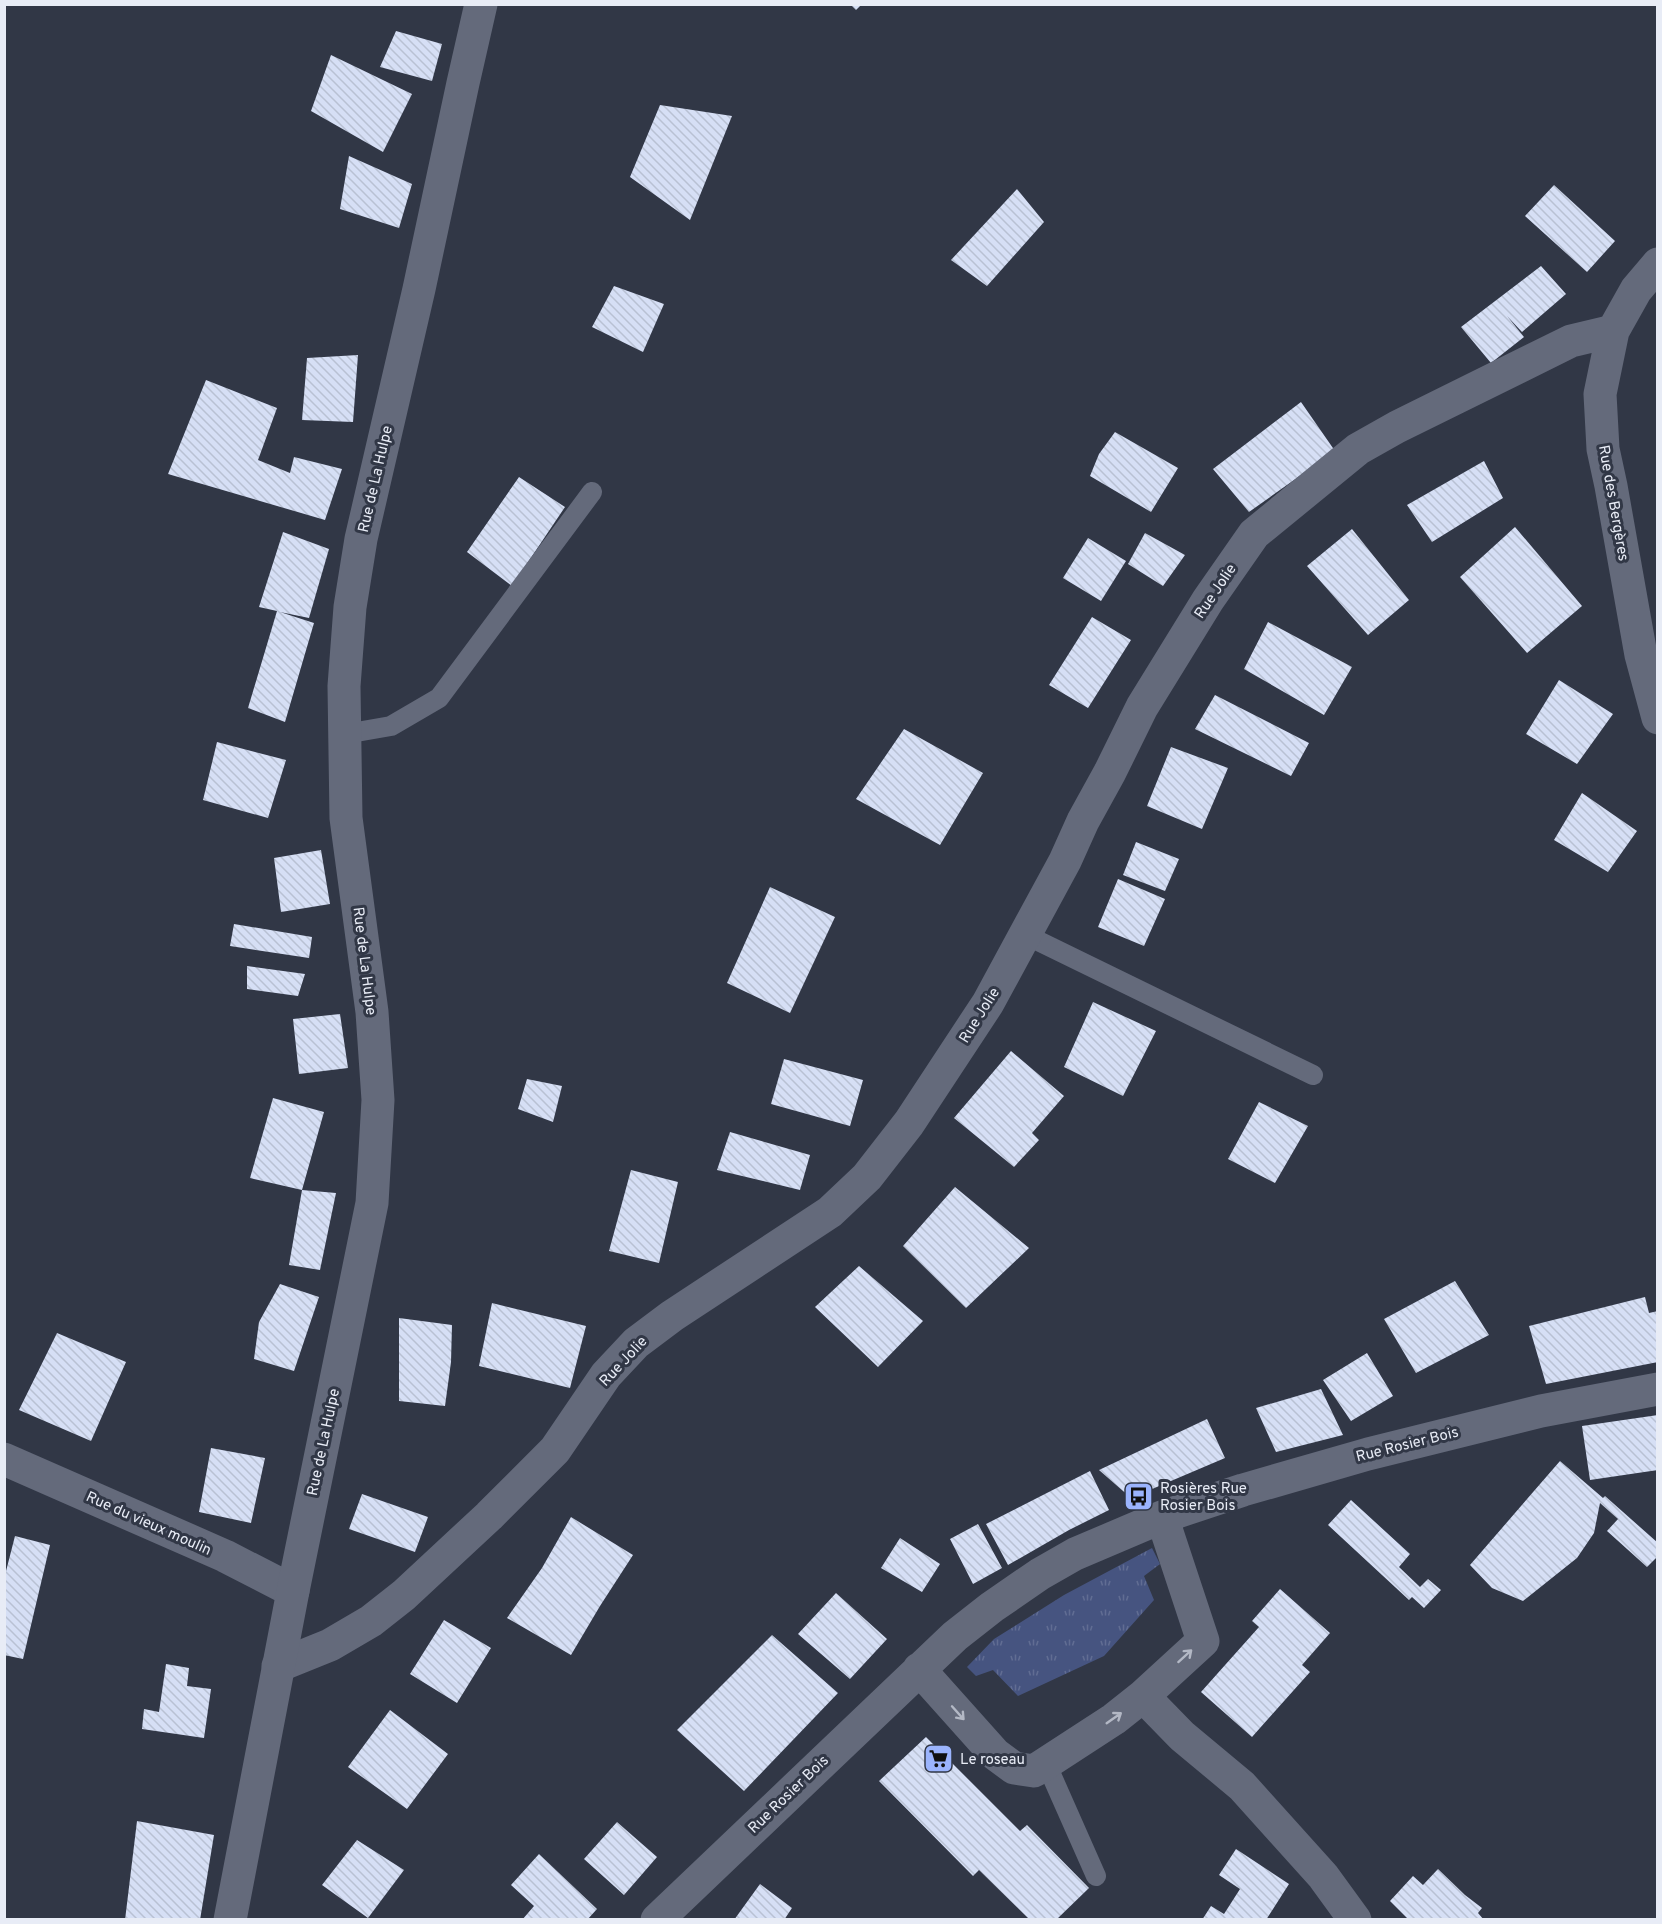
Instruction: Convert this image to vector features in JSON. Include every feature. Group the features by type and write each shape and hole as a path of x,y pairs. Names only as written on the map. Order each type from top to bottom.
{"street":[{"name":"Rue de La Hulpe","path":"230,1920 292,1591 372,1203 378,1100 372,1012 346,818 344,686 350,607 361,538 482,4"},
{"name":"Rue des Bergères","path":"1658,264 1636,290 1613,331 1600,394 1603,449 1641,656 1658,718"},
{"name":"Rue Jolie","path":"278,1666 330,1645 371,1621 404,1595 489,1516 555,1450 606,1375 636,1343 672,1316 830,1212 867,1177 909,1123 988,1003 1065,861 1142,707 1208,600 1254,534 1358,449 1397,427 1571,341 1613,331"},
{"name":"Rue Rosier Bois","path":"657,1920 955,1636 1040,1574 1075,1554 1162,1517 1243,1490 1368,1454 1541,1411 1658,1389"},
{"name":"Rue du vieux moulin","path":"4,1459 225,1556 292,1591"},
{"path":"919,1669 995,1754 1014,1768 1034,1771 1046,1764 1114,1719 1143,1696 1203,1641 1162,1517"},
{"path":"1143,1696 1182,1736 1242,1786 1323,1876 1355,1920"}],"lane":[{"path":"345,734 391,726 439,699 592,492"},
{"path":"1026,934 1313,1075"},
{"path":"1046,1764 1096,1876"}],"green space":[{"path":"1152,1548 1160,1564 1144,1576 1154,1600 1104,1656 1018,1696 993,1670 976,1676 967,1667 994,1639 1064,1595"}],"building":[{"path":"850,4 862,4 856,10"},
{"path":"396,31 442,44 432,81 380,67"},
{"path":"331,55 412,94 383,152 311,111"},
{"path":"660,105 732,116 690,220 630,177"},
{"path":"349,156 412,184 399,228 340,209"},
{"path":"1554,185 1615,241 1587,272 1525,216"},
{"path":"1017,189 1044,222 987,286 951,260"},
{"path":"1541,266 1566,294 1522,332 1507,316 1524,337 1491,363 1461,327"},
{"path":"614,286 664,304 643,352 592,327"},
{"path":"358,355 353,422 302,420 307,358"},
{"path":"206,380 277,408 258,460 290,473 294,457 342,469 325,520 168,474"},
{"path":"1301,402 1335,451 1249,512 1213,469"},
{"path":"1115,432 1178,468 1151,512 1090,476 1099,454"},
{"path":"1484,461 1503,498 1432,542 1407,505"},
{"path":"519,477 565,507 512,586 467,552"},
{"path":"1515,527 1582,606 1527,653 1460,577"},
{"path":"1352,529 1409,600 1368,635 1307,566"},
{"path":"283,532 329,549 309,618 280,612 314,623 285,722 248,708 277,611 259,607"},
{"path":"1145,533 1185,555 1163,586 1128,564"},
{"path":"1088,538 1126,561 1101,601 1063,578"},
{"path":"1092,617 1131,640 1088,708 1049,685"},
{"path":"1268,622 1352,667 1324,715 1244,669"},
{"path":"1559,680 1613,714 1577,764 1526,734"},
{"path":"1215,695 1309,743 1291,776 1195,729"},
{"path":"904,729 983,773 940,845 856,799"},
{"path":"217,742 286,760 268,818 203,800"},
{"path":"1171,747 1228,768 1202,829 1147,806"},
{"path":"1582,793 1637,831 1608,872 1554,840"},
{"path":"1136,842 1179,859 1165,891 1123,875"},
{"path":"321,850 330,904 281,912 274,858"},
{"path":"1118,879 1165,899 1144,946 1098,927"},
{"path":"770,887 835,917 790,1013 727,983"},
{"path":"234,924 312,937 309,958 230,946"},
{"path":"247,966 305,974 298,996 247,989"},
{"path":"1093,1002 1156,1031 1123,1096 1064,1067"},
{"path":"340,1014 348,1068 299,1074 293,1019"},
{"path":"1011,1051 1064,1096 1032,1133 1039,1140 1014,1167 954,1118"},
{"path":"784,1059 863,1080 850,1126 771,1104"},
{"path":"527,1079 562,1086 553,1122 518,1109"},
{"path":"273,1098 324,1112 302,1190 250,1178"},
{"path":"1259,1102 1308,1126 1275,1183 1228,1159"},
{"path":"730,1132 810,1155 800,1190 717,1170"},
{"path":"631,1170 678,1182 659,1263 609,1251"},
{"path":"955,1187 1029,1248 966,1308 903,1246"},
{"path":"302,1190 336,1193 320,1270 289,1265"},
{"path":"859,1266 923,1321 878,1367 815,1307"},
{"path":"1455,1281 1489,1335 1416,1373 1384,1319"},
{"path":"280,1284 319,1297 294,1371 254,1359 259,1322"},
{"path":"1645,1297 1649,1313 1658,1311 1658,1362 1546,1384 1529,1326"},
{"path":"492,1303 586,1326 570,1388 479,1366"},
{"path":"399,1318 452,1325 451,1362 445,1406 399,1401"},
{"path":"57,1333 126,1362 91,1441 19,1410"},
{"path":"1367,1353 1393,1396 1351,1421 1323,1380"},
{"path":"1321,1389 1343,1435 1276,1452 1256,1408"},
{"path":"1658,1415 1658,1470 1590,1480 1582,1426"},
{"path":"1207,1419 1225,1458 1131,1498 1099,1470"},
{"path":"211,1448 265,1458 251,1523 199,1512"},
{"path":"1560,1461 1603,1498 1605,1496 1658,1543 1658,1556 1647,1567 1607,1531 1618,1519 1600,1503 1594,1533 1577,1558 1523,1601 1492,1588 1470,1565"},
{"path":"1090,1471 1109,1510 1008,1565 986,1524"},
{"path":"362,1494 428,1517 415,1552 349,1529"},
{"path":"1351,1500 1410,1554 1399,1567 1420,1587 1428,1579 1441,1590 1424,1608 1412,1597 1409,1600 1328,1525"},
{"path":"571,1517 633,1555 571,1655 507,1618 542,1568"},
{"path":"978,1524 1002,1568 973,1584 950,1539"},
{"path":"15,1536 50,1545 23,1659 4,1655 4,1579"},
{"path":"900,1538 940,1564 922,1592 881,1568"},
{"path":"1280,1589 1330,1633 1302,1665 1310,1672 1252,1737 1201,1692 1259,1627 1252,1621"},
{"path":"836,1593 887,1639 850,1679 798,1634"},
{"path":"444,1620 491,1648 457,1703 410,1674"},
{"path":"772,1635 838,1693 744,1791 677,1730"},
{"path":"166,1664 189,1668 187,1686 211,1689 204,1738 142,1729 144,1709 159,1712"},
{"path":"390,1710 448,1754 407,1809 348,1767"},
{"path":"926,1737 1020,1831 1027,1825 1089,1888 1056,1920 1030,1920 979,1870 973,1876 879,1781"},
{"path":"137,1821 214,1835 200,1920 125,1920"},
{"path":"617,1822 657,1857 624,1895 584,1859"},
{"path":"357,1840 404,1870 368,1918 322,1885"},
{"path":"1236,1849 1289,1884 1266,1920 1202,1920 1211,1906 1224,1914 1240,1889 1219,1875"},
{"path":"539,1854 597,1909 587,1920 522,1920 534,1906 511,1885"},
{"path":"1438,1869 1482,1908 1478,1913 1484,1920 1409,1920 1390,1901 1413,1876 1423,1885"},
{"path":"760,1884 792,1908 784,1920 734,1920"}],"place":[{"name":"Rosières Rue Rosier Bois","path":"1139,1497"},
{"name":"Le roseau","path":"939,1759"}]}
